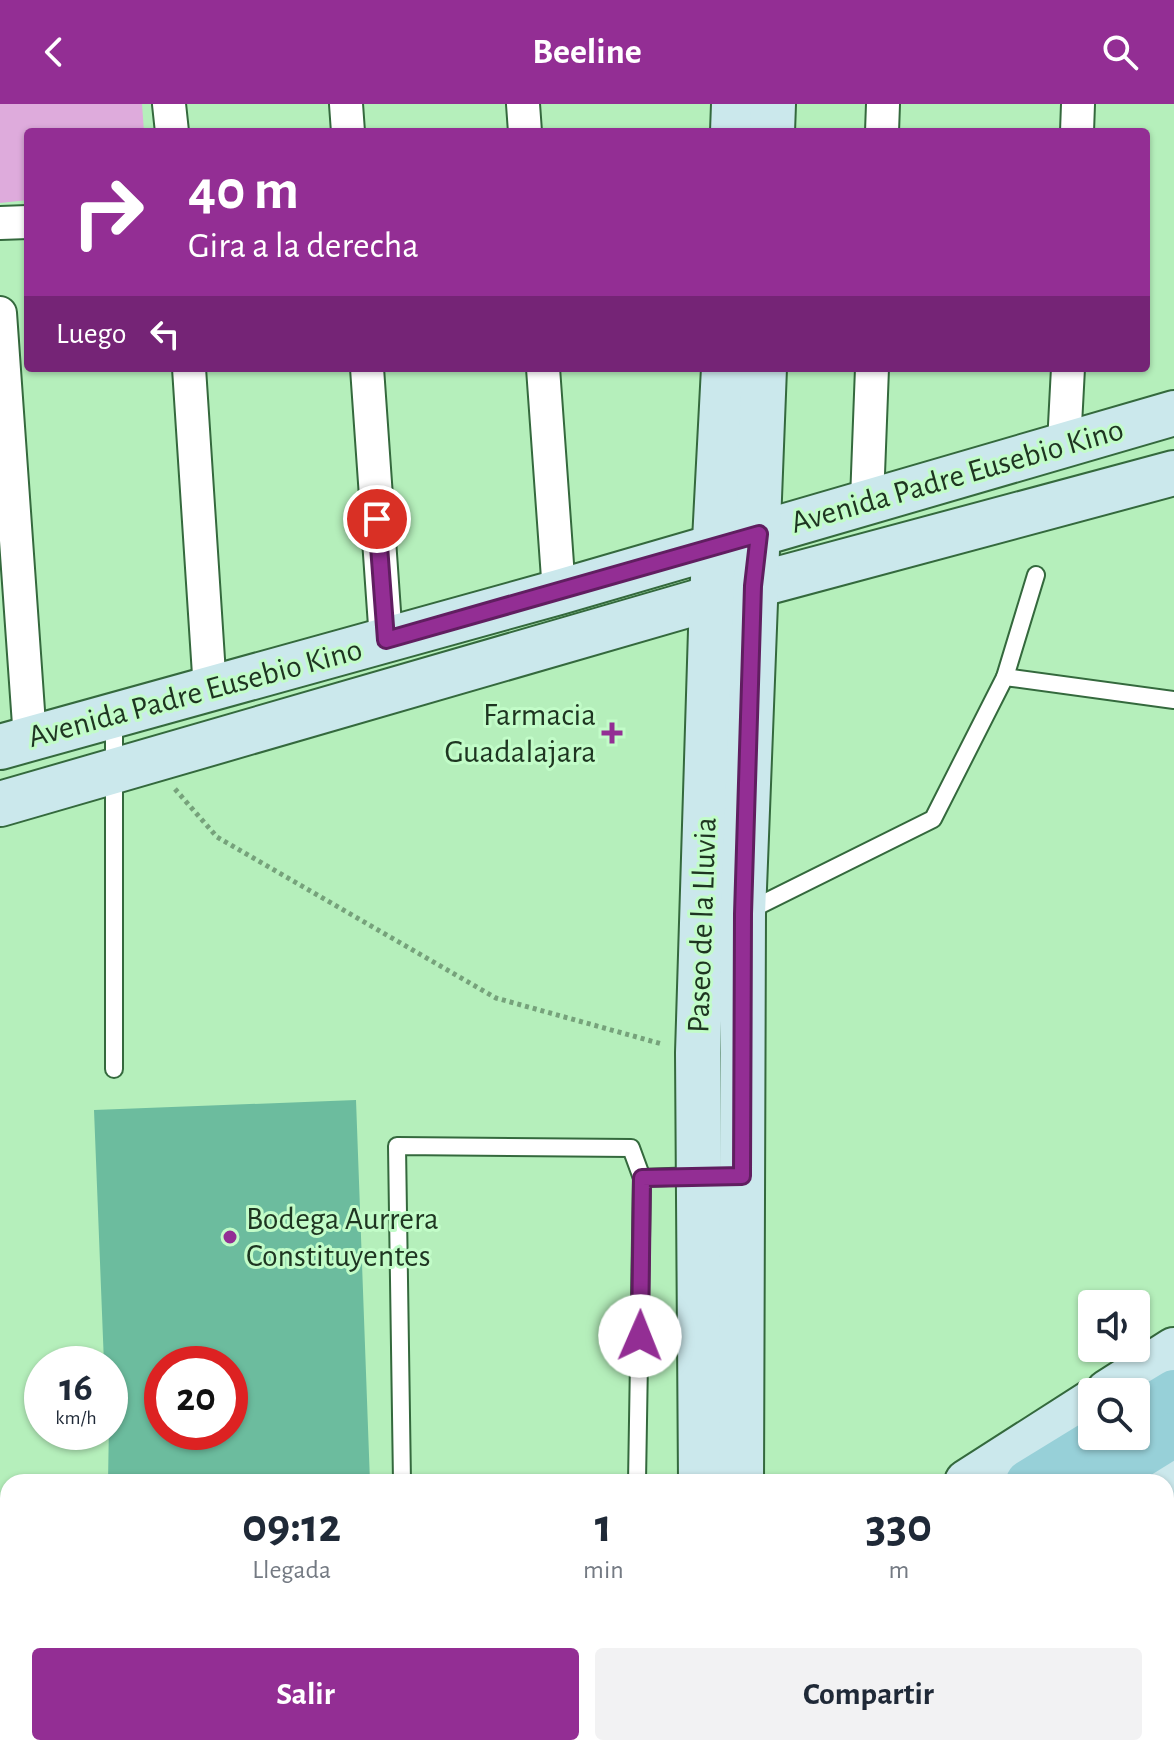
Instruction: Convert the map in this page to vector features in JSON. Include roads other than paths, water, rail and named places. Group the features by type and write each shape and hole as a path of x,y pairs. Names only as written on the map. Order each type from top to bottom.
{"main road":[{"path":"1150,1407 1174,1392"},
{"path":"1111,1474 1174,1435"},
{"path":"1041,1474 1080,1450"}],"street":[{"path":"169,104 172,128"},
{"path":"346,104 348,128"},
{"path":"523,104 525,128"},
{"path":"733,128 734,104"},
{"path":"772,128 773,104"},
{"path":"882,128 883,104"},
{"path":"1077,128 1078,104"},
{"path":"0,223 24,222"},
{"path":"0,313 15,743"},
{"path":"189,372 210,690"},
{"path":"367,372 386,640"},
{"path":"543,372 559,592"},
{"name":"Paseo de la Lluvia","path":"724,372 712,598 698,1053 720,1176 740,1474"},
{"name":"Paseo de la Lluvia","path":"701,1474 720,1176 743,914 753,586 759,534 764,372"},
{"path":"867,500 872,372"},
{"path":"1064,444 1068,372"},
{"name":"Avenida Padre Eusebio Kino","path":"15,743 559,592 1174,413"},
{"name":"Avenida Padre Eusebio Kino","path":"0,804 753,586 1174,473"},
{"path":"1130,1378 1174,1350"},
{"path":"980,1474 1078,1411"}],"lane":[{"path":"743,914 933,819 1005,677 1036,575"},
{"path":"1005,677 1174,700"},
{"path":"114,716 133,767 114,1069"},
{"path":"402,1474 397,1146 631,1148 642,1178 637,1474"},
{"path":"642,1178 720,1176"}],"place":[{"name":"Farmacia Guadalajara","path":"612,733"},
{"name":"Bodega Aurrera Constituyentes","path":"230,1237"}]}
